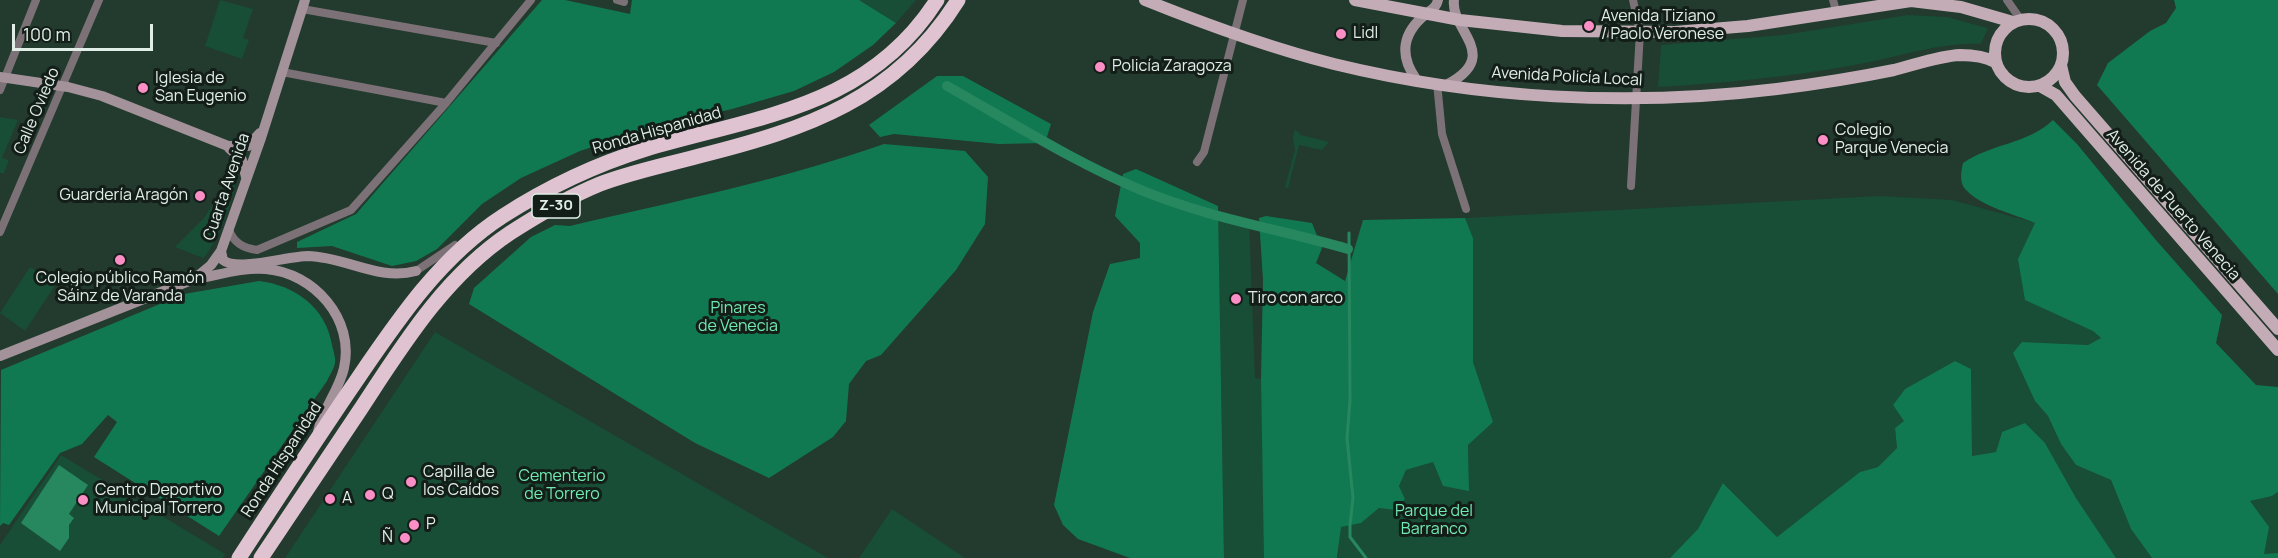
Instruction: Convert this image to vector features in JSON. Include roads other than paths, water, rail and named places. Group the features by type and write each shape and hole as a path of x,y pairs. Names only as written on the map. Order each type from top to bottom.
{"highway":[{"name":"Ronda Hispanidad","path":"239,558 317,439 412,302 444,266 478,234 545,190 593,167 647,149 766,119 836,91 890,54 937,0"},
{"name":"Ronda Hispanidad","path":"261,558 418,325 451,285 507,235 537,216 600,184 782,133 846,107 903,67 926,45 958,0"}],"main road":[{"name":"Avenida Policía Local","path":"1145,0 1234,34 1334,64 1442,84 1543,94 1637,98 1777,89 1858,76 1953,56 1981,56 1995,62"},
{"path":"1355,0 1460,20 1562,31 1640,32 1748,26 1837,14 1899,2 1924,1 1961,7 2017,21 2043,22 2056,33 2062,48 2061,65 2056,73 2040,86 2021,87 2012,83 2005,78 1995,62 1996,42 2001,34 2017,21"},
{"name":"Avenida de Puerto Venecia","path":"2061,65 2065,82 2075,96 2278,329"},
{"name":"Avenida de Puerto Venecia","path":"2040,86 2056,95 2278,350"}],"street":[{"path":"0,90 2,77 36,0"},
{"name":"Calle Oviedo","path":"0,232 99,0"},
{"path":"229,230 234,240 241,246 257,250 347,213 446,103 531,0"},
{"path":"1197,162 1204,152 1243,0"},
{"path":"1416,79 1407,64 1404,48 1409,32 1434,9 1438,0"},
{"path":"1454,0 1454,8 1471,41 1472,58 1464,72 1442,84 1442,134 1466,209"},
{"path":"1631,186 1640,32 1633,0"},
{"path":"1833,0 1837,14"},
{"path":"2007,0 2017,21"},
{"path":"303,5 496,43"},
{"name":"Cuarta Avenida","path":"0,356 194,279 211,265 221,251 245,186 303,5"},
{"path":"282,72 446,103"},
{"path":"2,77 62,87 119,102 228,146 238,155 244,165 245,186"},
{"path":"228,146 248,146 258,137 264,125"},
{"path":"221,251 223,260 233,265 316,256 388,274 416,271 463,240 478,234"},
{"path":"194,279 247,270 273,270 305,282 328,302 344,335 346,359 336,393 319,423 317,439"}],"waterway":[{"path":"947,86 1067,154 1141,190 1218,216 1348,249"},
{"path":"1349,233 1350,400 1347,438 1353,498 1350,537 1366,558"}],"place":[{"name":"Avenida Tiziano / Paolo Veronese","path":"1589,26"},
{"name":"Lidl","path":"1341,34"},
{"name":"Policía Zaragoza","path":"1100,67"},
{"name":"Iglesia de San Eugenio","path":"143,88"},
{"name":"Colegio Parque Venecia","path":"1823,140"},
{"name":"Guardería Aragón","path":"200,196"},
{"name":"Colegio público Ramón Sáinz de Varanda","path":"120,260"},
{"name":"Tiro con arco","path":"1236,299"},
{"name":"Capilla de los Caídos","path":"411,482"},
{"name":"Q","path":"370,495"},
{"name":"A","path":"330,499"},
{"name":"Centro Deportivo Municipal Torrero","path":"83,500"},
{"name":"P","path":"414,525"},
{"name":"Ñ","path":"405,538"}],"park label":[{"name":"Pinares de Venecia","path":"738,318"},
{"name":"Cementerio de Torrero","path":"562,486"},
{"name":"Parque del Barranco","path":"1434,521"}]}
